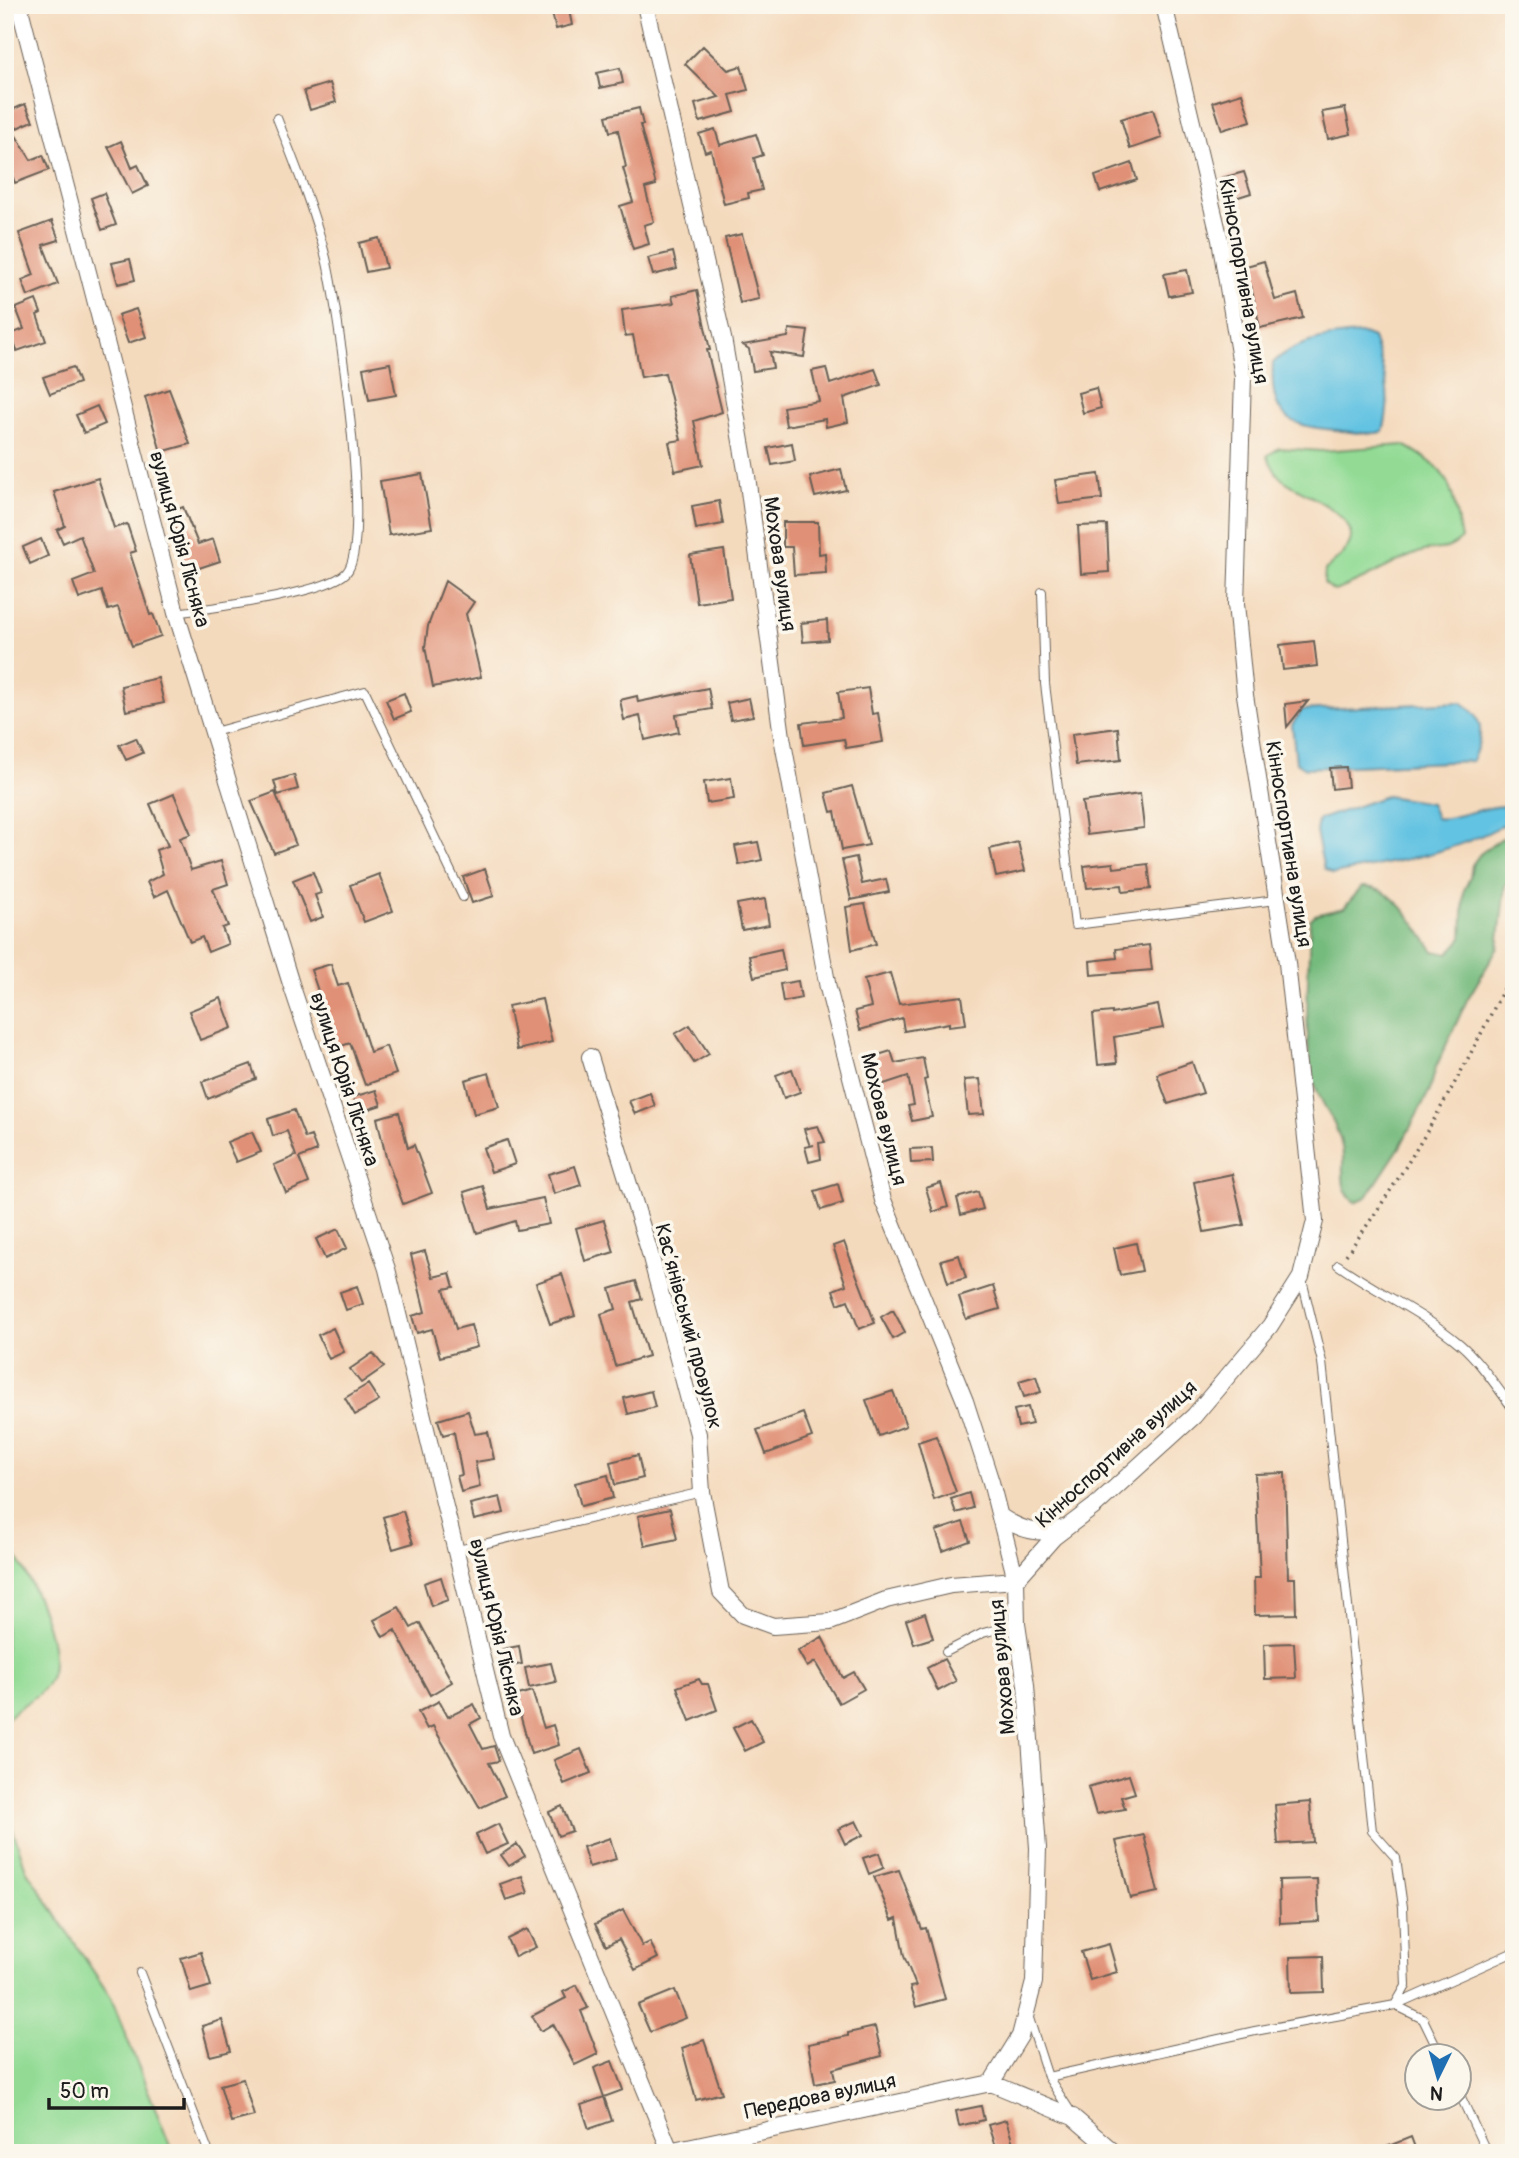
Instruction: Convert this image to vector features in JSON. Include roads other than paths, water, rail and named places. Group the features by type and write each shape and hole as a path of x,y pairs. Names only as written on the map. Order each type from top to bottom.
{"street":[{"path":"5,13 19,5"},
{"name":"вулиця Юрія Лісняка","path":"19,5 176,613 291,984 387,1269 458,1550 501,1736 666,2151"},
{"name":"Мохова вулиця","path":"645,5 723,338 747,476 782,737 828,988 883,1200 965,1401 1000,1516 1016,1580 1017,1625 1026,1685 1038,1847 1034,1982 1028,2015 1020,2036 991,2083"},
{"name":"Кінноспортивна вулиця","path":"1016,1580 1054,1538 1194,1416 1270,1326 1301,1277 1315,1221 1287,963 1245,695 1236,604 1243,377 1220,240 1164,5"},
{"name":"Касʼянівський провулок","path":"590,1058 649,1250 698,1434 702,1492 721,1592 743,1615 774,1626 830,1622 886,1600 951,1585 1016,1580"},
{"path":"1000,1516 1019,1529 1036,1532 1069,1526"},
{"path":"991,2083 1073,2117 1115,2153"},
{"name":"Передова вулиця","path":"666,2151 991,2083"}],"lane":[{"path":"176,613 272,598 329,583 346,573 355,556 356,514 346,371 328,271 301,176 277,118"},
{"path":"1042,592 1045,684 1074,925 1276,900"},
{"path":"215,732 365,691 463,897"},
{"path":"1338,1265 1365,1284 1397,1299 1461,1345 1514,1410"},
{"path":"1301,1277 1322,1362 1372,1831 1396,1857 1403,1906 1406,1986 1395,2005"},
{"path":"458,1550 702,1492"},
{"path":"946,1652 984,1633 1017,1625"},
{"path":"1048,2077 1255,2031 1395,2005 1514,1952"},
{"path":"140,1973 209,2153"},
{"path":"1395,2005 1423,2019 1434,2042"},
{"path":"1028,2015 1048,2077 1073,2117"},
{"path":"1468,2112 1487,2153"}],"water":[{"path":"1363,334 1373,338 1384,374 1387,406 1383,432 1359,433 1318,428 1293,421 1284,415 1275,395 1273,363 1303,344"},
{"path":"1461,702 1475,715 1480,728 1472,761 1305,768 1296,762 1292,725 1302,710"},
{"path":"1386,796 1430,803 1436,818 1449,818 1506,806 1513,819 1471,840 1426,855 1333,874 1324,869 1316,832 1318,820"}]}
